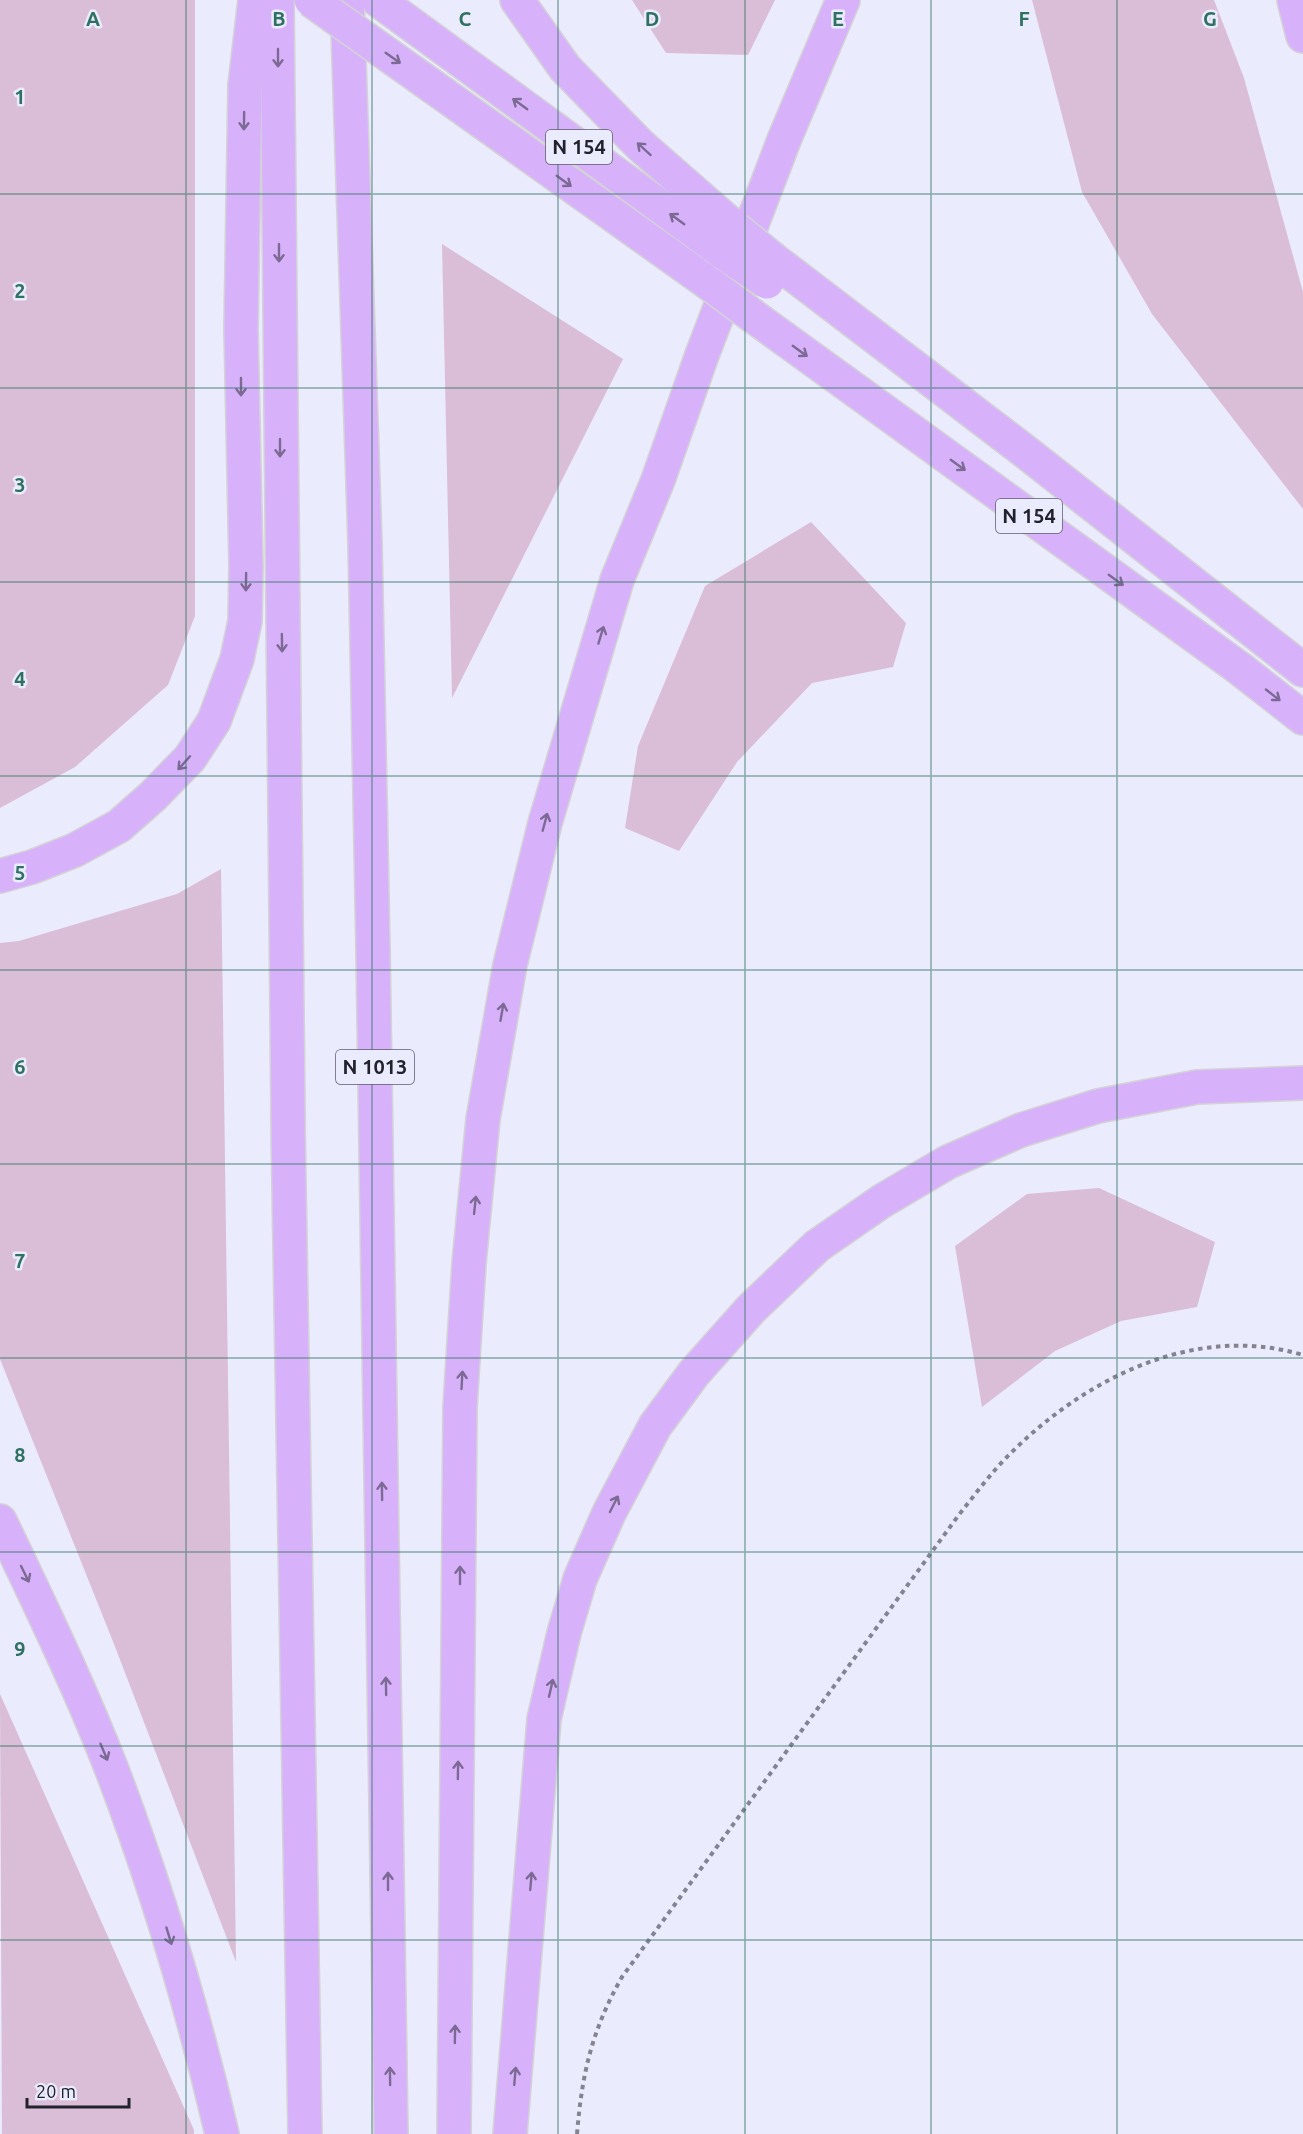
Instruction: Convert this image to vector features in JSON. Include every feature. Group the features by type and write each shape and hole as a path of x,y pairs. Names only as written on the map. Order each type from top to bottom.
{"highway":[{"path":"0,876 32,867 75,850 119,826 153,796 190,758 214,721 237,659 245,621 246,577 241,329 245,85 255,0"},
{"path":"277,0 280,552 288,1163 305,2134"},
{"name":"N 154","path":"311,0 710,284 1239,668 1303,718"},
{"name":"N 1013","path":"347,0 365,543 373,925 387,1735 391,2134"},
{"name":"N 154","path":"378,0 434,41 730,241 1303,670"},
{"path":"518,0 565,68 730,241"},
{"path":"454,2134 460,1407 469,1263 483,1119 510,965 545,824 617,580 658,480 780,150 843,0"},
{"path":"1294,0 1303,36"},
{"path":"510,2134 544,1719 561,1644 580,1579 609,1513 655,1426 687,1382 751,1309 817,1246 882,1201 948,1162 1021,1130 1098,1106 1197,1088 1303,1083"},
{"path":"0,1521 59,1644 111,1769 161,1910 200,2038 222,2134"}],"path":[{"path":"577,2134 581,2085 592,2039 603,2011 622,1977 958,1516 1004,1460 1046,1421 1082,1394 1119,1374 1161,1357 1220,1347 1250,1347 1303,1355"}],"shaded area":[{"path":"0,0 195,0 195,616 168,685 75,767 0,808"},
{"path":"632,0 775,0 748,55 666,53"},
{"path":"1032,0 1214,0 1244,78 1303,292 1303,509 1152,314 1082,192"},
{"path":"442,244 623,359 452,698"},
{"path":"811,522 906,623 893,667 812,683 737,762 679,851 625,828 638,746 705,586"},
{"path":"221,869 236,1962 114,1644 0,1359 0,943 19,941 177,894"},
{"path":"1099,1188 1215,1242 1197,1307 1121,1321 1055,1351 982,1407 955,1246 1027,1194"},
{"path":"0,1694 194,2130 194,2134 2,2134"}]}
